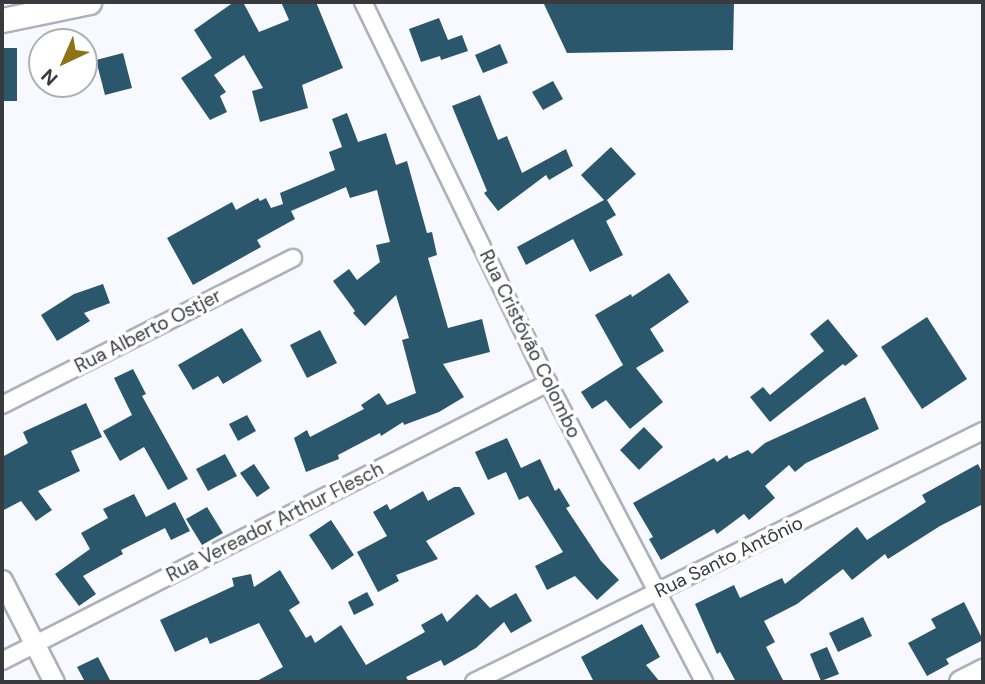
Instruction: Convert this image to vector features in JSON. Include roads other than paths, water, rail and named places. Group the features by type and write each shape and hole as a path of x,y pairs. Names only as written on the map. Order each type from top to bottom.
{"main road":[{"path":"2,20 89,2"},
{"path":"961,682 983,671"}],"street":[{"name":"Rua Cristóvão Colombo","path":"363,2 548,383 704,682"},
{"name":"Rua Alberto Ostjer","path":"2,405 293,258"},
{"name":"Rua Vereador Arthur Flesch","path":"2,661 548,383"},
{"name":"Rua Santo Antônio","path":"474,682 983,431"},
{"path":"2,580 54,682"}]}
